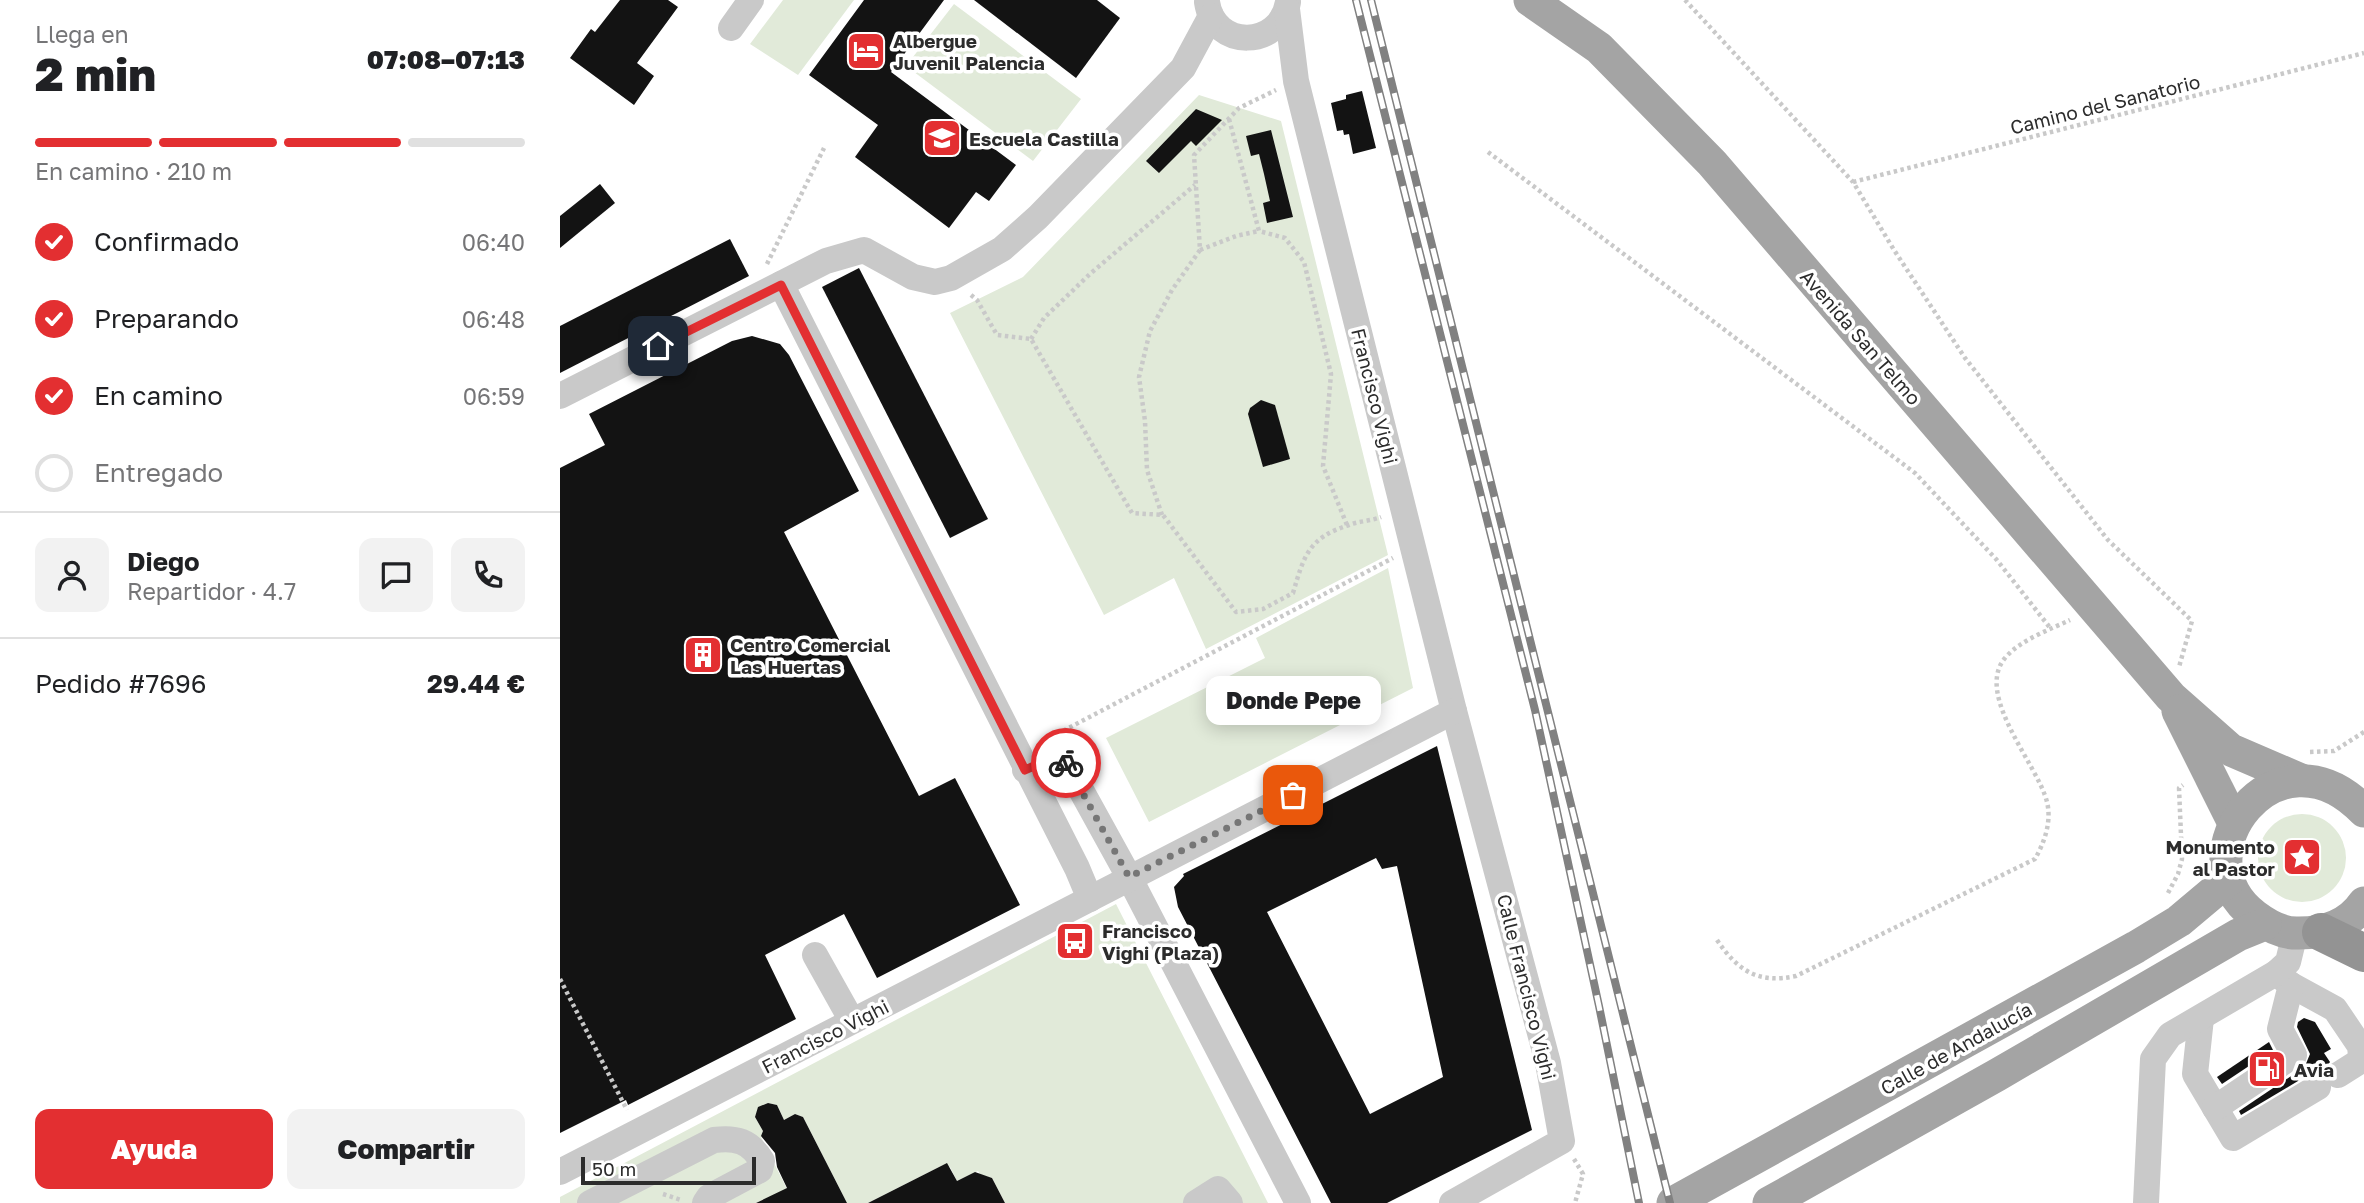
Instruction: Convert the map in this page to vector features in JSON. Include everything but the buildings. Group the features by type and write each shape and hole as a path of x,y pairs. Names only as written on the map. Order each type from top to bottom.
{"highway":[{"path":"2294,930 2364,953"}],"main road":[{"name":"Avenida San Telmo","path":"1530,0 1599,48 1712,163 2171,697 2231,750 2301,780 2327,784 2359,796"},
{"name":"Avenida San Telmo","path":"2171,697 2234,823"},
{"path":"2294,930 2249,912 2230,879 2226,860 2234,823 2246,806 2262,792 2280,784 2301,780"},
{"name":"Calle de Andalucía","path":"1673,1203 2136,947 2179,920 2230,879"},
{"path":"1769,1203 2238,935 2344,922 2364,903"}],"street":[{"path":"731,28 751,0"},
{"path":"1183,68 1208,4"},
{"name":"Francisco Vighi","path":"1208,4 1219,26 1230,34 1274,47 1285,59 1296,81"},
{"path":"560,396 826,261 864,250 913,277 935,282 951,278 1002,249 1038,217 1183,68 1214,47 1272,30 1281,21 1287,4"},
{"name":"Francisco Vighi","path":"1287,4 1296,81 1454,711"},
{"path":"781,285 1077,868 1090,899 1454,711"},
{"name":"Calle Francisco Vighi","path":"1454,711 1548,1063 1562,1141"},
{"path":"1022,762 1050,759 1065,761 1129,877 1298,1203"},
{"name":"Francisco Vighi","path":"560,1172 1090,899"},
{"path":"2215,1108 2294,1055 2280,1029 2283,979 2294,930"},
{"path":"816,955 852,1021"},
{"path":"2146,1203 2153,1059 2169,1035 2283,979"},
{"path":"2200,1018 2195,1074 2233,1138 2357,1063 2361,1056 2360,1045 2334,1009 2283,979"},
{"path":"590,1203 714,1140 729,1138 743,1141 755,1148 762,1161 760,1170 709,1197 705,1203"},
{"path":"1452,1203 1562,1141"},
{"path":"1196,1203 1218,1189 1230,1203"}],"path":[{"path":"1685,0 1853,182 1965,358 2108,540 2192,621 2171,697"},
{"name":"Camino del Sanatorio","path":"1853,182 2364,53"},
{"path":"1200,250 1194,155 1239,108 1296,81"},
{"path":"1229,118 1259,230"},
{"path":"781,285 767,264 824,148"},
{"path":"1488,152 1915,474 1996,559 2051,629"},
{"path":"1031,339 1044,318 1091,273 1195,185"},
{"path":"1347,525 1323,467 1331,374 1304,262 1285,238 1259,230 1200,250 1172,290 1150,331 1139,377 1145,421 1147,470 1163,515 1236,612 1263,608 1293,593 1304,556 1317,541 1347,525 1379,518 1402,504"},
{"path":"951,278 977,300 997,335 1031,339"},
{"path":"1031,339 1132,513 1163,515"},
{"path":"1022,762 1412,548"},
{"path":"1717,940 1731,961 1754,976 1778,980 1796,976 2035,859 2046,834 2047,803 2000,703 1997,676 2004,660 2015,649 2094,608"},
{"path":"560,979 638,1133"},
{"path":"1562,1141 1583,1174 1575,1203"},
{"path":"657,1192 692,1203"}],"green space":[{"path":"783,0 854,0 798,75 750,44"},
{"path":"954,4 1081,99 1033,161 906,66"},
{"path":"1199,95 1281,121 1388,555 1206,649 1174,578 1104,615 950,313 1023,277"},
{"path":"1388,568 1413,688 1149,822 1106,738 1265,658 1256,638"},
{"path":"2302,814 2327,821 2339,833 2346,858 2339,883 2327,895 2302,902 2277,895 2265,883 2258,858 2265,833 2277,821"},
{"path":"1116,904 1268,1203 1005,1203 992,1178 982,1177 978,1171 957,1181 950,1167 943,1165 868,1203 847,1203 803,1117 795,1114 784,1120 777,1105 768,1103 759,1107 755,1117 763,1131 761,1137 794,1203 769,1197 756,1203 560,1203 560,1197"}],"railway":[{"path":"1356,0 1535,710 1639,1203"},
{"path":"1371,0 1670,1203"}],"way so far":[{"path":"1066,763 1129,877 1293,795"}],"place":[{"name":"Albergue Juvenil Palencia","path":"866,51"},
{"name":"Escuela Castilla","path":"942,138"},
{"name":"Centro Comercial Las Huertas","path":"703,655"},
{"name":"Donde Pepe","path":"1293,795"},
{"name":"Monumento al Pastor","path":"2302,857"},
{"name":"Francisco Vighi (Plaza)","path":"1075,941"},
{"name":"Avia","path":"2267,1069"}],"route":[{"path":"658,346 781,285 1025,770 1050,759 1066,763"}]}
